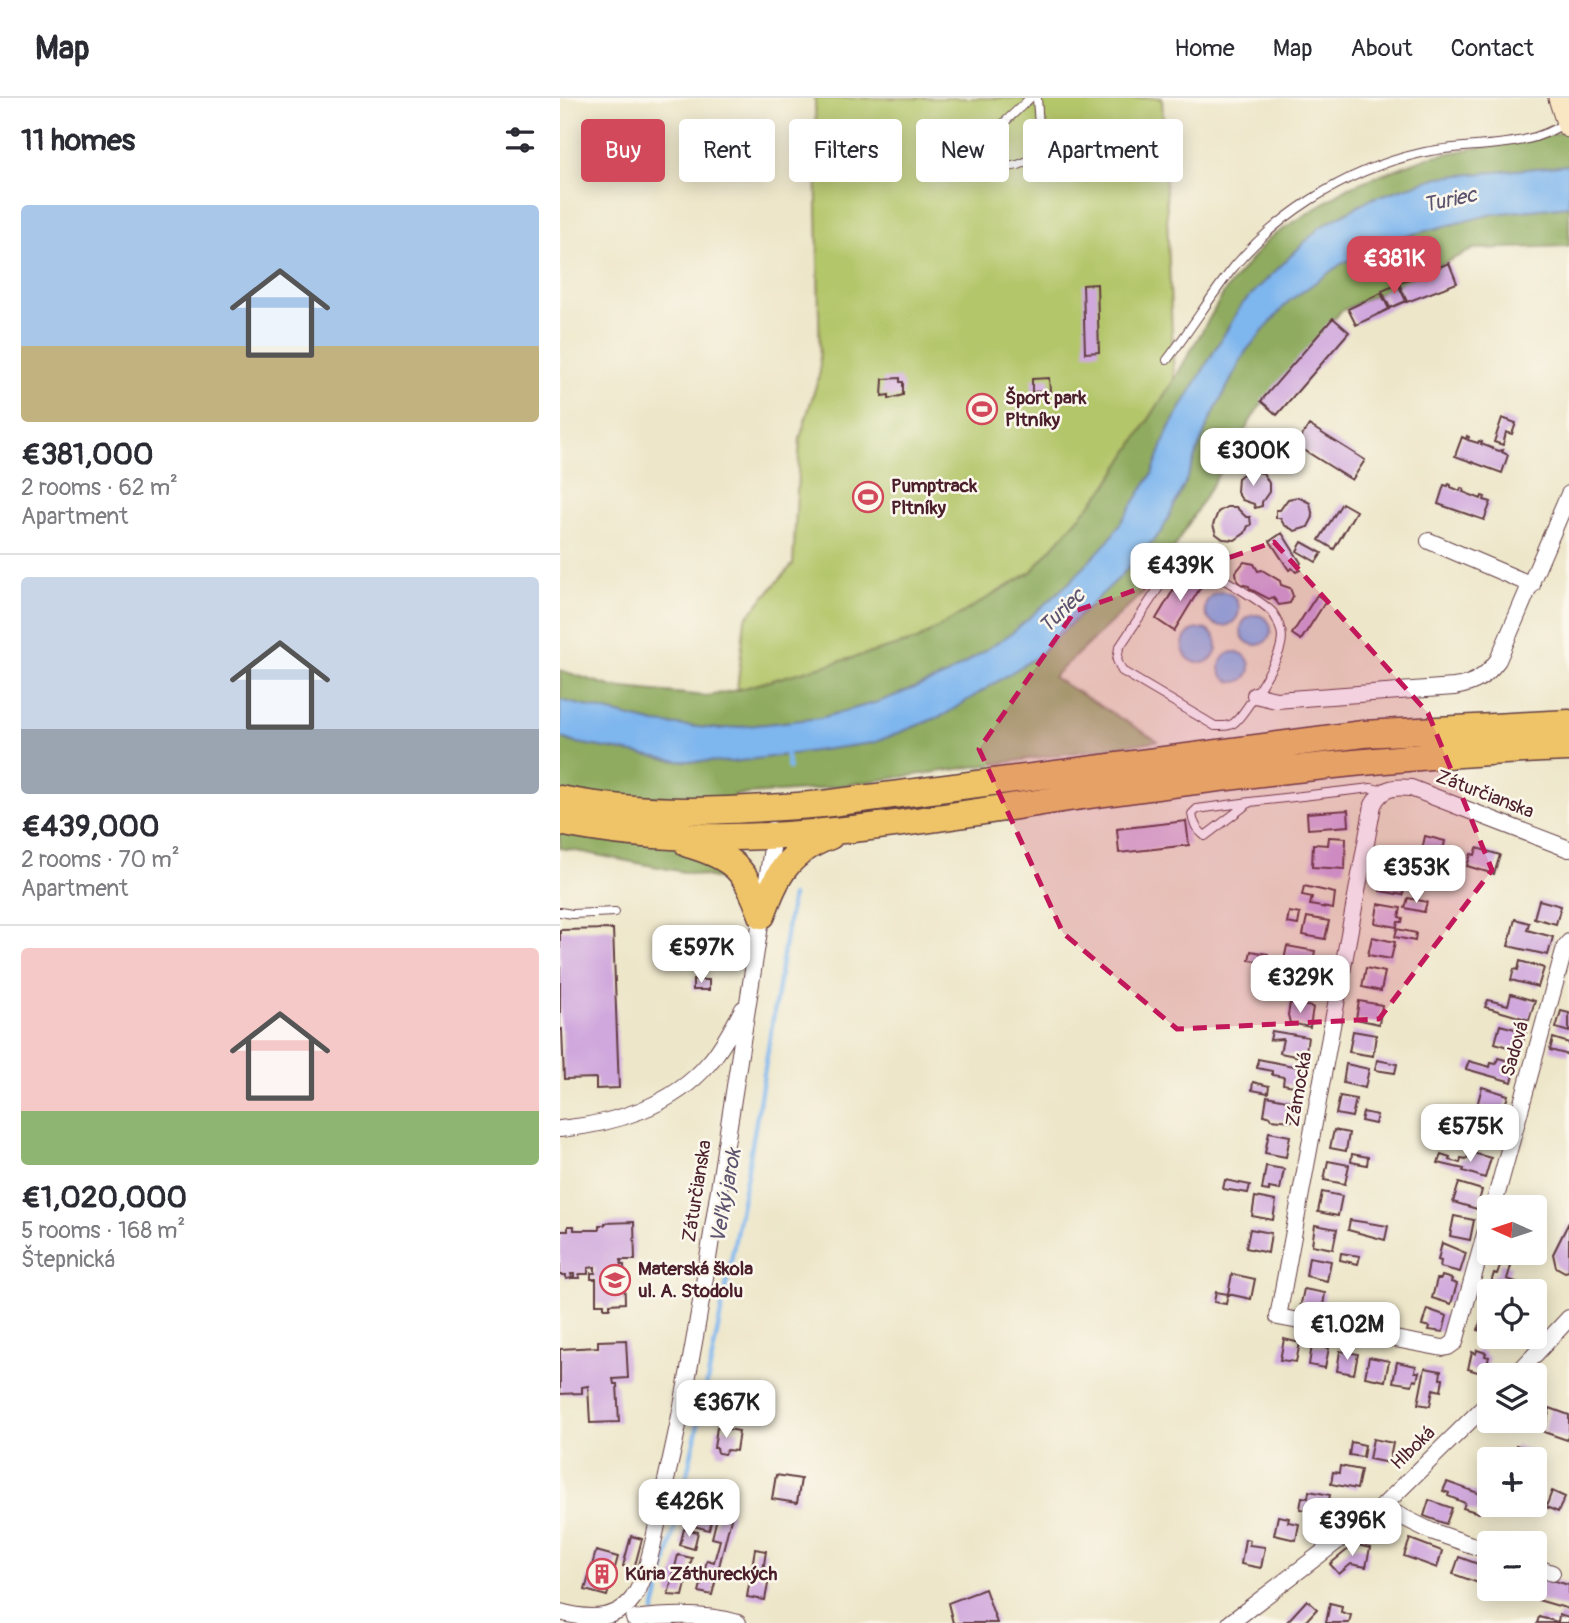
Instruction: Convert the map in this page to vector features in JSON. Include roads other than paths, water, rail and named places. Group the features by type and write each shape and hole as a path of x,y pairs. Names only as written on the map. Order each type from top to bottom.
{"main road":[{"path":"560,799 664,812 772,808 1363,734 1569,723"},
{"path":"560,822 663,836 702,838 843,830 1138,788 1390,759 1483,751 1569,748"},
{"path":"762,915 772,886 795,854 843,830"},
{"path":"663,836 724,857 746,877 762,915"}],"street":[{"path":"1560,98 1568,122"},
{"path":"1255,695 1276,700 1467,685 1488,673 1498,660 1532,585 1569,494"},
{"path":"1429,541 1532,585"},
{"name":"Záturčianska","path":"1384,791 1397,786 1411,788 1569,849"},
{"name":"Zámocká","path":"1384,791 1377,796 1373,805 1278,1317 1448,1348 1455,1342 1477,1263"},
{"name":"Záturčianska","path":"640,1617 637,1592 650,1552 685,1397 762,915 772,835 772,808"},
{"name":"Sadová","path":"1497,1195 1569,942"},
{"path":"560,1129 609,1121 635,1113 676,1091 694,1078 713,1058 749,997"},
{"path":"1527,1363 1569,1318"},
{"name":"Hlboká","path":"1240,1621 1278,1586 1382,1507 1477,1414"},
{"path":"1382,1507 1389,1513 1431,1531 1477,1547"},
{"path":"1547,1571 1552,1573"},
{"path":"560,1612 594,1618 724,1618 738,1623"}],"lane":[{"path":"1030,98 988,138 989,168 1014,168 1024,165 1033,157 1038,148 1037,98"},
{"path":"1167,360 1223,280 1243,257 1286,218 1321,194 1369,168 1394,160 1442,149 1527,139 1553,132 1568,122"},
{"path":"1177,562 1199,564 1273,613 1280,627 1280,651 1255,695 1235,723 1215,726 1122,671 1117,660 1119,648 1177,562"},
{"path":"1250,802 1205,836 1196,829 1192,820 1192,814 1197,809 1250,802 1371,788 1384,791"},
{"path":"560,912 615,912"}],"water":[{"name":"Turiec","path":"1569,165 1569,206 1493,214 1402,237 1341,264 1288,302 1246,351 1208,424 1185,483 1162,531 1119,578 1036,657 944,715 873,743 733,762 678,761 572,742 560,737 560,700 656,723 719,729 820,718 881,701 945,676 1012,633 1071,581 1110,539 1152,474 1169,428 1242,304 1320,227 1373,198 1439,177"},
{"path":"1222,592 1234,597 1239,609 1234,621 1222,626 1210,621 1205,609 1210,597"},
{"path":"1256,615 1266,620 1271,630 1266,640 1256,645 1246,640 1241,630 1246,620"},
{"path":"1200,629 1212,634 1217,646 1212,658 1200,663 1188,658 1183,646 1188,634"},
{"path":"1235,652 1241,653 1249,661 1249,673 1241,681 1235,682 1229,681 1221,673 1220,667 1221,661 1229,653"}],"waterway":[{"name":"Veľký jarok","path":"786,752 789,768"},
{"name":"Veľký jarok","path":"654,1612 715,1345 764,1076 792,896"}],"place":[{"name":"Šport park Pltníky","path":"982,409"},
{"name":"Pumptrack Pltníky","path":"868,497"},
{"name":"Materská škola ul. A. Stodolu","path":"615,1280"},
{"name":"Kúria Záthureckých","path":"602,1574"}]}
